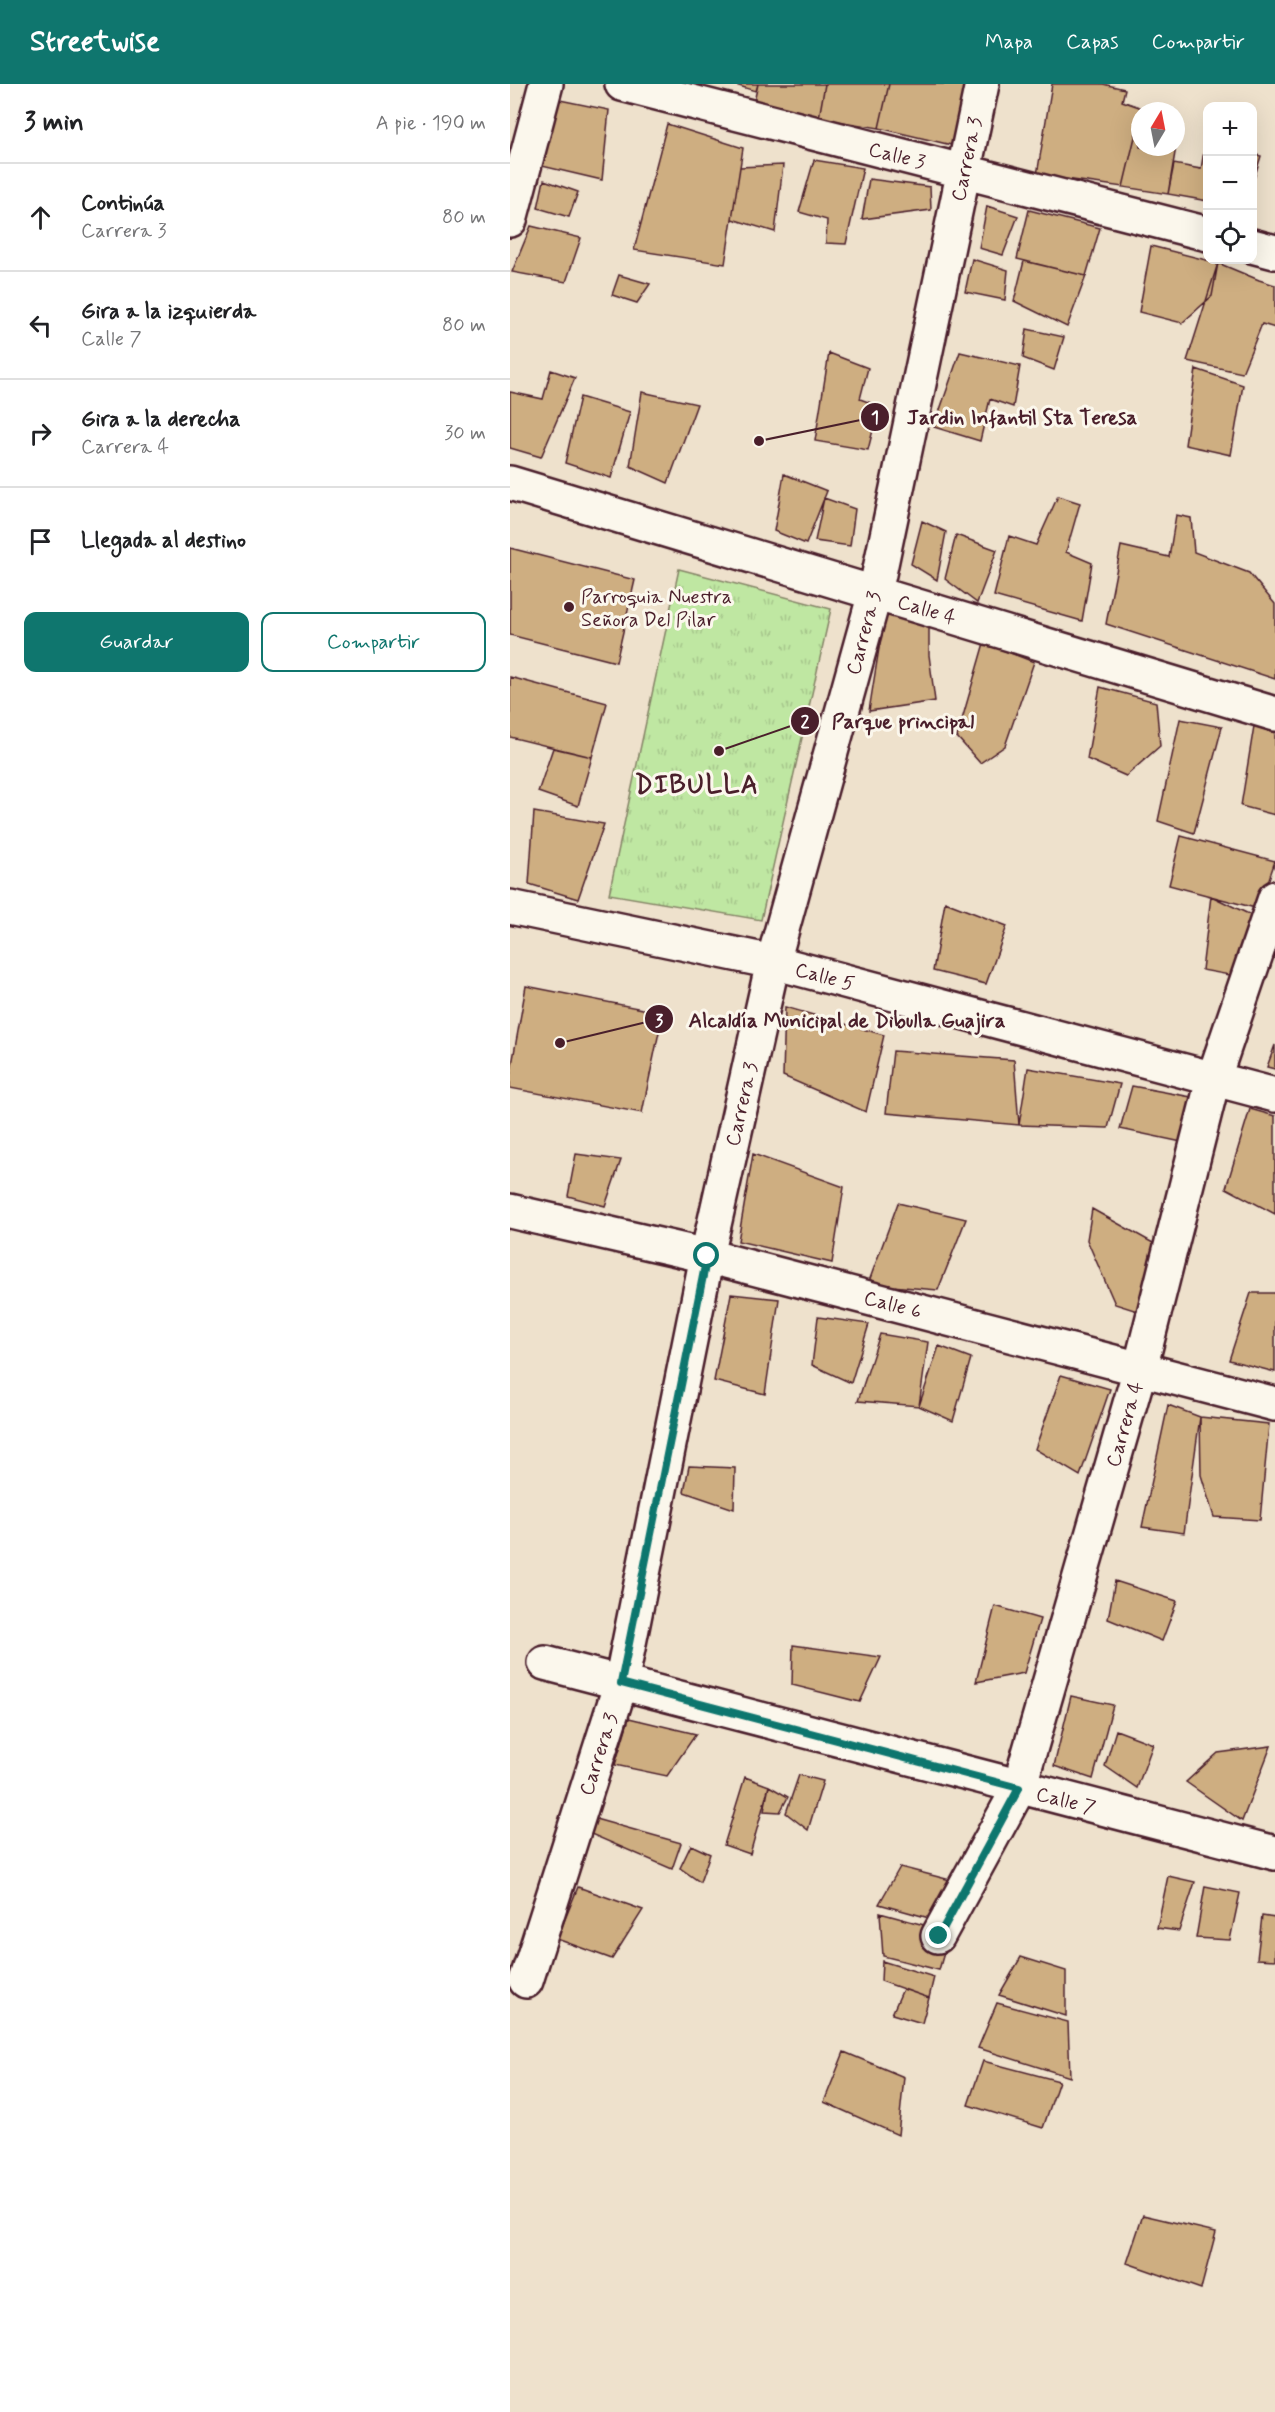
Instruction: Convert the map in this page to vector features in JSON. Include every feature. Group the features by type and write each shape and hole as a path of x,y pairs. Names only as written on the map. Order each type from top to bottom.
{"street":[{"path":"510,220 546,84"},
{"name":"Calle 3","path":"622,84 1203,233"},
{"name":"Carrera 3","path":"526,1981 621,1683 707,1256 773,962 875,593 982,84"},
{"path":"1257,247 1275,252"},
{"name":"Calle 4","path":"510,483 1275,714"},
{"name":"Carrera 4","path":"939,1936 1019,1788 1140,1369 1213,1080 1275,898"},
{"name":"Calle 5","path":"510,907 773,962 1275,1095"},
{"name":"Calle 6","path":"510,1211 707,1256 1275,1404"},
{"name":"Calle 7","path":"545,1663 1275,1853"}],"green space":[{"path":"679,569 831,609 761,920 609,894"}],"building":[{"path":"732,84 758,84 756,91"},
{"path":"758,84 825,84 819,118 754,102"},
{"path":"825,84 889,84 879,128 819,118"},
{"path":"889,84 974,84 960,147 879,128"},
{"path":"1052,84 1103,84 1125,89 1122,101 1131,104 1131,154 1123,187 1037,175"},
{"path":"555,99 609,110 602,180 542,166"},
{"path":"667,124 743,148 725,264 634,250"},
{"path":"1131,154 1131,156 1174,156 1168,194 1123,187"},
{"path":"1257,155 1261,156 1257,169"},
{"path":"1203,157 1203,200 1168,194 1174,164 1201,169"},
{"path":"814,160 863,168 846,244 826,243 827,220 799,212"},
{"path":"783,165 775,232 732,219 740,167"},
{"path":"869,179 930,187 931,210 862,219"},
{"path":"544,180 578,192 569,217 538,208"},
{"path":"987,206 1018,216 1003,255 979,248"},
{"path":"1029,210 1100,228 1086,276 1017,259"},
{"path":"531,226 581,238 566,282 512,272"},
{"path":"1151,246 1203,259 1203,264 1218,264 1212,296 1182,323 1139,312"},
{"path":"972,259 1008,270 1005,300 965,292"},
{"path":"1024,261 1086,276 1067,327 1014,301"},
{"path":"1218,264 1275,285 1275,328 1262,324 1242,373 1187,361"},
{"path":"619,275 650,284 637,303 612,295"},
{"path":"1027,329 1064,337 1054,370 1023,358"},
{"path":"960,352 1020,366 1013,407 990,399 980,441 934,427"},
{"path":"829,353 868,368 860,399 879,406 868,450 815,441"},
{"path":"1196,369 1243,385 1231,455 1185,445"},
{"path":"551,370 575,378 541,457 510,448 510,392 543,399"},
{"path":"642,392 697,404 668,483 630,466"},
{"path":"580,397 630,412 611,478 565,463"},
{"path":"784,474 827,491 806,544 774,531"},
{"path":"1058,496 1080,503 1066,552 1092,563 1082,621 994,596 1009,536 1036,545"},
{"path":"824,498 855,509 850,546 815,541"},
{"path":"1176,515 1191,518 1194,552 1249,573 1275,604 1275,679 1106,624 1121,546 1169,557"},
{"path":"922,521 946,532 937,580 911,564"},
{"path":"956,535 997,550 977,603 945,579"},
{"name":"Parroquia Nuestra Señora Del Pilar","path":"510,548 635,580 616,662 510,635"},
{"path":"885,611 929,623 929,655 935,701 869,711"},
{"path":"984,643 1034,662 1005,746 980,763 957,737"},
{"path":"510,677 607,703 592,757 510,737"},
{"path":"1100,687 1156,702 1160,746 1126,776 1087,759"},
{"path":"1180,719 1222,727 1194,833 1158,821"},
{"path":"1254,726 1275,733 1275,815 1241,806"},
{"path":"553,748 592,757 578,806 538,792"},
{"path":"534,812 604,824 578,899 529,884"},
{"path":"1181,836 1275,861 1259,909 1169,885"},
{"path":"1211,896 1257,918 1235,976 1202,970"},
{"path":"945,902 1007,926 986,984 933,971"},
{"path":"526,986 663,1013 642,1113 510,1088 510,1076"},
{"path":"785,1007 884,1035 866,1112 783,1076"},
{"path":"1275,1045 1275,1069 1267,1067"},
{"path":"893,1051 1014,1060 1019,1125 886,1113"},
{"path":"1028,1068 1120,1084 1108,1128 1019,1125"},
{"path":"1132,1086 1191,1097 1196,1145 1120,1129"},
{"path":"1250,1109 1275,1116 1275,1214 1226,1188"},
{"path":"576,1154 621,1160 605,1206 568,1196"},
{"path":"753,1154 844,1187 832,1263 738,1241"},
{"path":"898,1203 966,1219 938,1290 868,1284"},
{"path":"1092,1209 1153,1243 1153,1316 1115,1304 1087,1240"},
{"path":"1251,1293 1275,1293 1275,1372 1229,1360"},
{"path":"731,1294 779,1299 765,1394 714,1381"},
{"path":"818,1317 869,1324 851,1383 812,1365"},
{"path":"880,1334 928,1342 919,1406 858,1401"},
{"path":"939,1346 971,1358 953,1421 919,1406"},
{"path":"1061,1375 1110,1389 1080,1476 1035,1449"},
{"path":"1168,1405 1200,1417 1184,1533 1142,1527"},
{"path":"1200,1417 1269,1424 1260,1520 1214,1517 1201,1475"},
{"path":"689,1466 735,1468 734,1509 684,1492"},
{"path":"1115,1581 1177,1601 1162,1641 1108,1619"},
{"path":"995,1606 1040,1619 1024,1673 976,1682"},
{"path":"793,1645 881,1657 860,1702 792,1685"},
{"path":"1071,1696 1113,1705 1093,1779 1054,1766"},
{"path":"629,1718 696,1734 667,1776 615,1765"},
{"path":"1116,1730 1153,1744 1137,1788 1105,1766"},
{"path":"1271,1746 1242,1821 1186,1782 1218,1753"},
{"path":"799,1775 823,1781 808,1830 786,1813"},
{"path":"745,1777 769,1786 750,1854 724,1845"},
{"path":"769,1786 788,1797 780,1812 764,1811"},
{"path":"592,1818 681,1843 672,1869 584,1831"},
{"path":"691,1845 710,1854 700,1882 680,1868"},
{"path":"900,1867 958,1882 940,1921 879,1904"},
{"path":"1168,1876 1195,1882 1179,1931 1157,1928"},
{"path":"1205,1886 1240,1893 1230,1940 1196,1938"},
{"path":"578,1887 643,1910 612,1959 557,1939"},
{"path":"880,1913 950,1932 939,1970 883,1956"},
{"path":"1262,1916 1275,1918 1275,1960 1257,1959"},
{"path":"1021,1957 1066,1971 1066,2016 999,1995"},
{"path":"882,1961 934,1977 929,1998 881,1981"},
{"path":"903,1989 929,1998 922,2023 892,2014"},
{"path":"997,2003 1068,2022 1070,2077 978,2048"},
{"path":"844,2052 904,2077 898,2135 824,2102"},
{"path":"983,2061 1059,2081 1043,2128 968,2105"},
{"path":"1143,2215 1216,2232 1201,2289 1127,2263"}],"place":[{"name":"Jardin Infantil Sta Teresa","path":"759,441"},
{"name":"Parroquia Nuestra Señora Del Pilar","path":"569,607"},
{"name":"Parque principal","path":"719,751"},
{"name":"Alcaldía Municipal de Dibulla Guajira","path":"560,1043"}],"district":[{"name":"DIBULLA","path":"697,784"}],"route":[{"path":"707,1256 621,1683 1019,1788 939,1936"}]}
